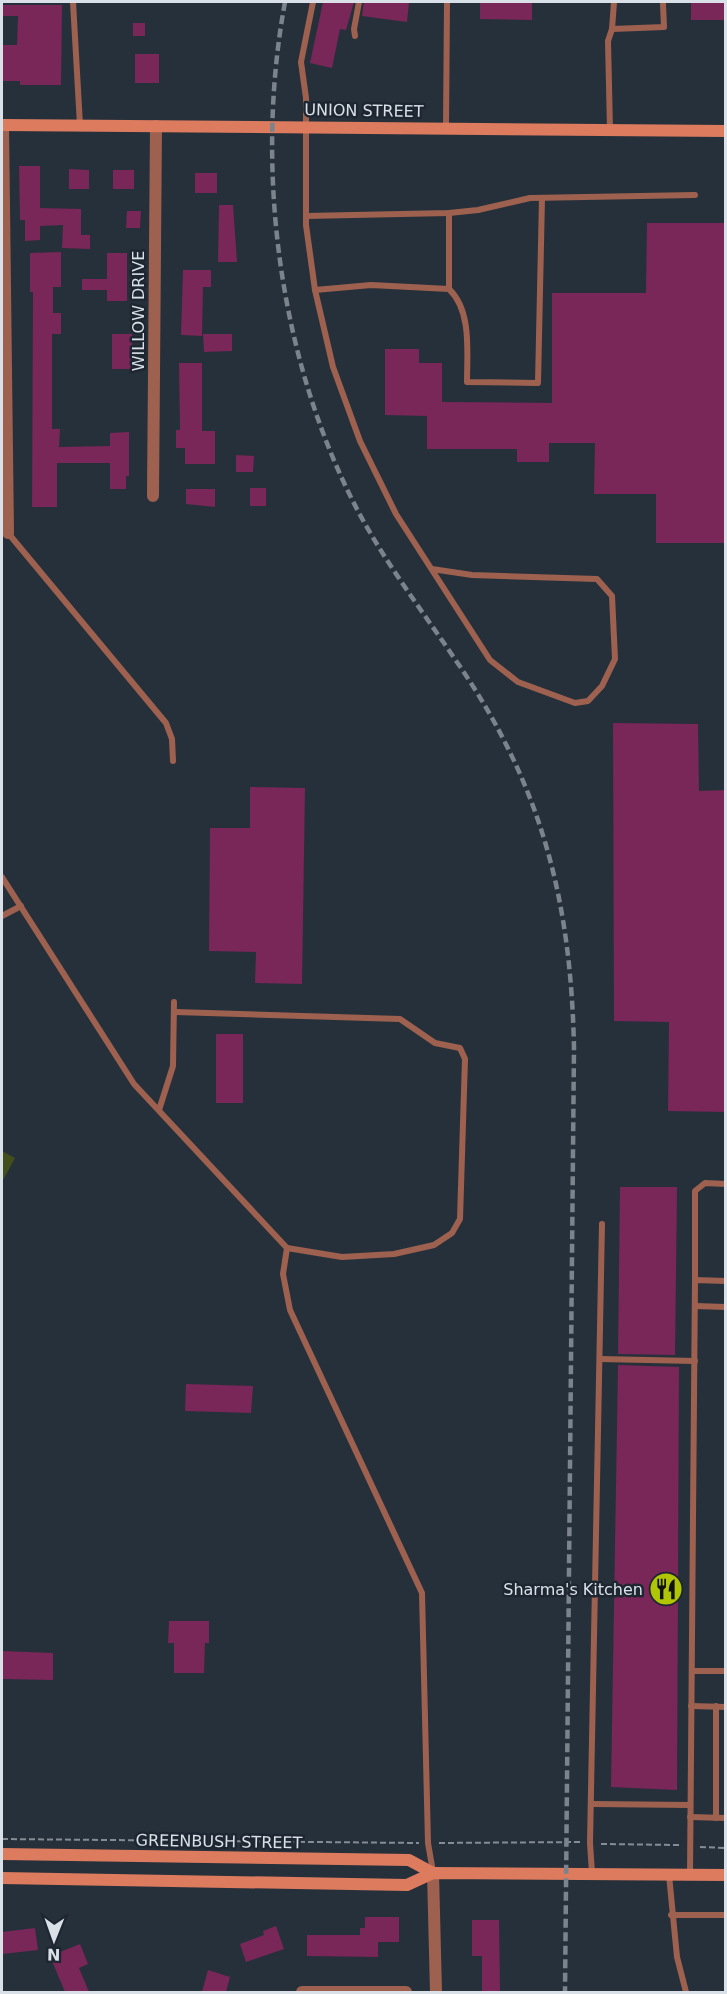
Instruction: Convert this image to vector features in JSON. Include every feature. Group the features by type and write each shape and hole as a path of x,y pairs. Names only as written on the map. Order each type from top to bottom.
{"main road":[{"name":"UNION STREET","path":"2,125 726,131"},
{"name":"GREENBUSH STREET","path":"2,1854 409,1860 433,1873"},
{"name":"GREENBUSH STREET","path":"2,1878 406,1885 433,1873 726,1875"}],"street":[{"path":"2,125 8,533"},
{"name":"WILLOW DRIVE","path":"153,496 156,126"},
{"path":"433,1873 435,1992"},
{"path":"303,1992 406,1992"}],"lane":[{"path":"73,2 80,125"},
{"path":"313,2 301,62 306,98 306,216 315,290 333,367 360,441 396,514 432,570 490,660 518,682 575,703 588,701 602,686 615,658 612,596 597,579 472,575 432,570"},
{"path":"355,36 354,29 359,2"},
{"path":"446,128 447,2"},
{"path":"610,130 608,41 612,29 614,2"},
{"path":"612,29 664,27 663,4"},
{"path":"306,216 449,213 542,198 695,195"},
{"path":"449,213 449,289 462,308 467,338 467,382 538,383 542,198"},
{"path":"315,290 371,285 449,289"},
{"path":"8,533 166,723 172,739 173,761"},
{"path":"2,876 134,1084 287,1248 342,1257 394,1254 434,1245 452,1233 460,1219 465,1059 460,1048 435,1043 400,1019 175,1012"},
{"path":"2,916 21,906"},
{"path":"159,1110 173,1066 174,1002"},
{"path":"690,1875 695,1191 705,1183 726,1184"},
{"path":"592,1873 590,1843 602,1224"},
{"path":"287,1248 283,1274 290,1310 422,1593 428,1843 433,1873"},
{"path":"695,1280 726,1281"},
{"path":"695,1306 726,1307"},
{"path":"600,1359 695,1361"},
{"path":"692,1671 726,1671"},
{"path":"691,1706 726,1707"},
{"path":"716,1706 716,1818"},
{"path":"592,1804 690,1804"},
{"path":"690,1817 726,1818"},
{"path":"669,1874 671,1915 686,1992"},
{"path":"671,1915 726,1915"}],"path":[{"path":"2,1839 590,1843 726,1848"}],"green space":[{"path":"2,1151 15,1158 2,1182"}],"building":[{"path":"323,2 354,2 346,30 340,29 332,68 310,63"},
{"path":"364,2 409,2 407,22 362,16"},
{"path":"480,2 532,2 532,20 480,19"},
{"path":"691,2 726,2 726,20 691,20"},
{"path":"2,5 62,5 61,85 20,85 20,81 2,81 2,45 17,45 18,16 2,16"},
{"path":"133,23 145,23 145,36 133,36"},
{"path":"135,54 159,54 159,83 135,83"},
{"path":"19,166 40,166 40,208 81,209 81,235 90,235 90,249 62,248 63,225 40,226 40,240 25,241 25,220 20,220"},
{"path":"69,169 89,170 89,189 69,189"},
{"path":"113,170 134,170 134,189 113,189"},
{"path":"195,173 217,173 217,193 195,193"},
{"path":"219,205 233,205 237,262 218,262"},
{"path":"127,211 141,211 140,228 126,228"},
{"path":"647,223 726,223 726,543 656,543 656,494 594,494 595,443 549,443 549,462 517,462 517,449 427,449 427,416 385,415 385,349 419,349 419,363 442,363 442,402 552,403 552,293 646,293"},
{"path":"61,252 61,287 53,287 53,313 61,313 61,334 52,334 52,429 60,429 59,447 110,446 110,433 129,432 129,476 126,476 126,489 110,489 110,463 57,463 57,507 32,507 33,292 30,292 30,253"},
{"path":"107,253 127,253 127,301 107,301 107,290 82,290 82,279 107,279"},
{"path":"183,270 211,270 211,287 203,287 202,336 181,335"},
{"path":"112,334 132,334 132,346 136,346 136,369 112,369"},
{"path":"203,334 232,334 232,351 204,352"},
{"path":"179,363 202,363 202,431 215,431 215,464 185,464 185,448 176,448 176,430 180,430"},
{"path":"236,455 254,456 253,472 236,472"},
{"path":"250,488 266,488 266,506 250,506"},
{"path":"186,489 215,489 215,507 186,504"},
{"path":"613,723 698,724 699,791 726,790 726,1112 668,1111 669,1022 614,1021"},
{"path":"250,787 305,788 302,984 255,983 256,952 209,951 210,828 250,828"},
{"path":"216,1034 243,1034 243,1103 216,1103"},
{"path":"620,1187 677,1187 675,1355 618,1354"},
{"path":"618,1365 679,1367 677,1790 611,1787"},
{"path":"186,1384 253,1386 251,1413 185,1411"},
{"path":"169,1621 209,1621 209,1643 205,1643 204,1673 174,1673 174,1643 168,1643"},
{"path":"2,1651 53,1653 53,1680 2,1679"},
{"path":"365,1917 399,1917 399,1942 378,1942 378,1957 307,1956 307,1935 360,1935 360,1928 365,1928"},
{"path":"472,1920 499,1920 500,1992 482,1992 482,1956 472,1956"},
{"path":"276,1926 284,1949 246,1962 240,1944 264,1935 263,1931"},
{"path":"35,1928 38,1950 2,1954 2,1932"},
{"path":"80,1944 88,1964 79,1968 89,1992 65,1992 50,1956"},
{"path":"208,1970 230,1977 226,1992 202,1992"}],"railway":[{"path":"285,2 276,66 272,131 274,197 280,264 292,329 309,393 332,455 359,513 386,559 476,691 521,776 550,861 567,951 574,1047 565,1992"}],"place":[{"name":"Sharma's Kitchen","path":"666,1589"}]}
